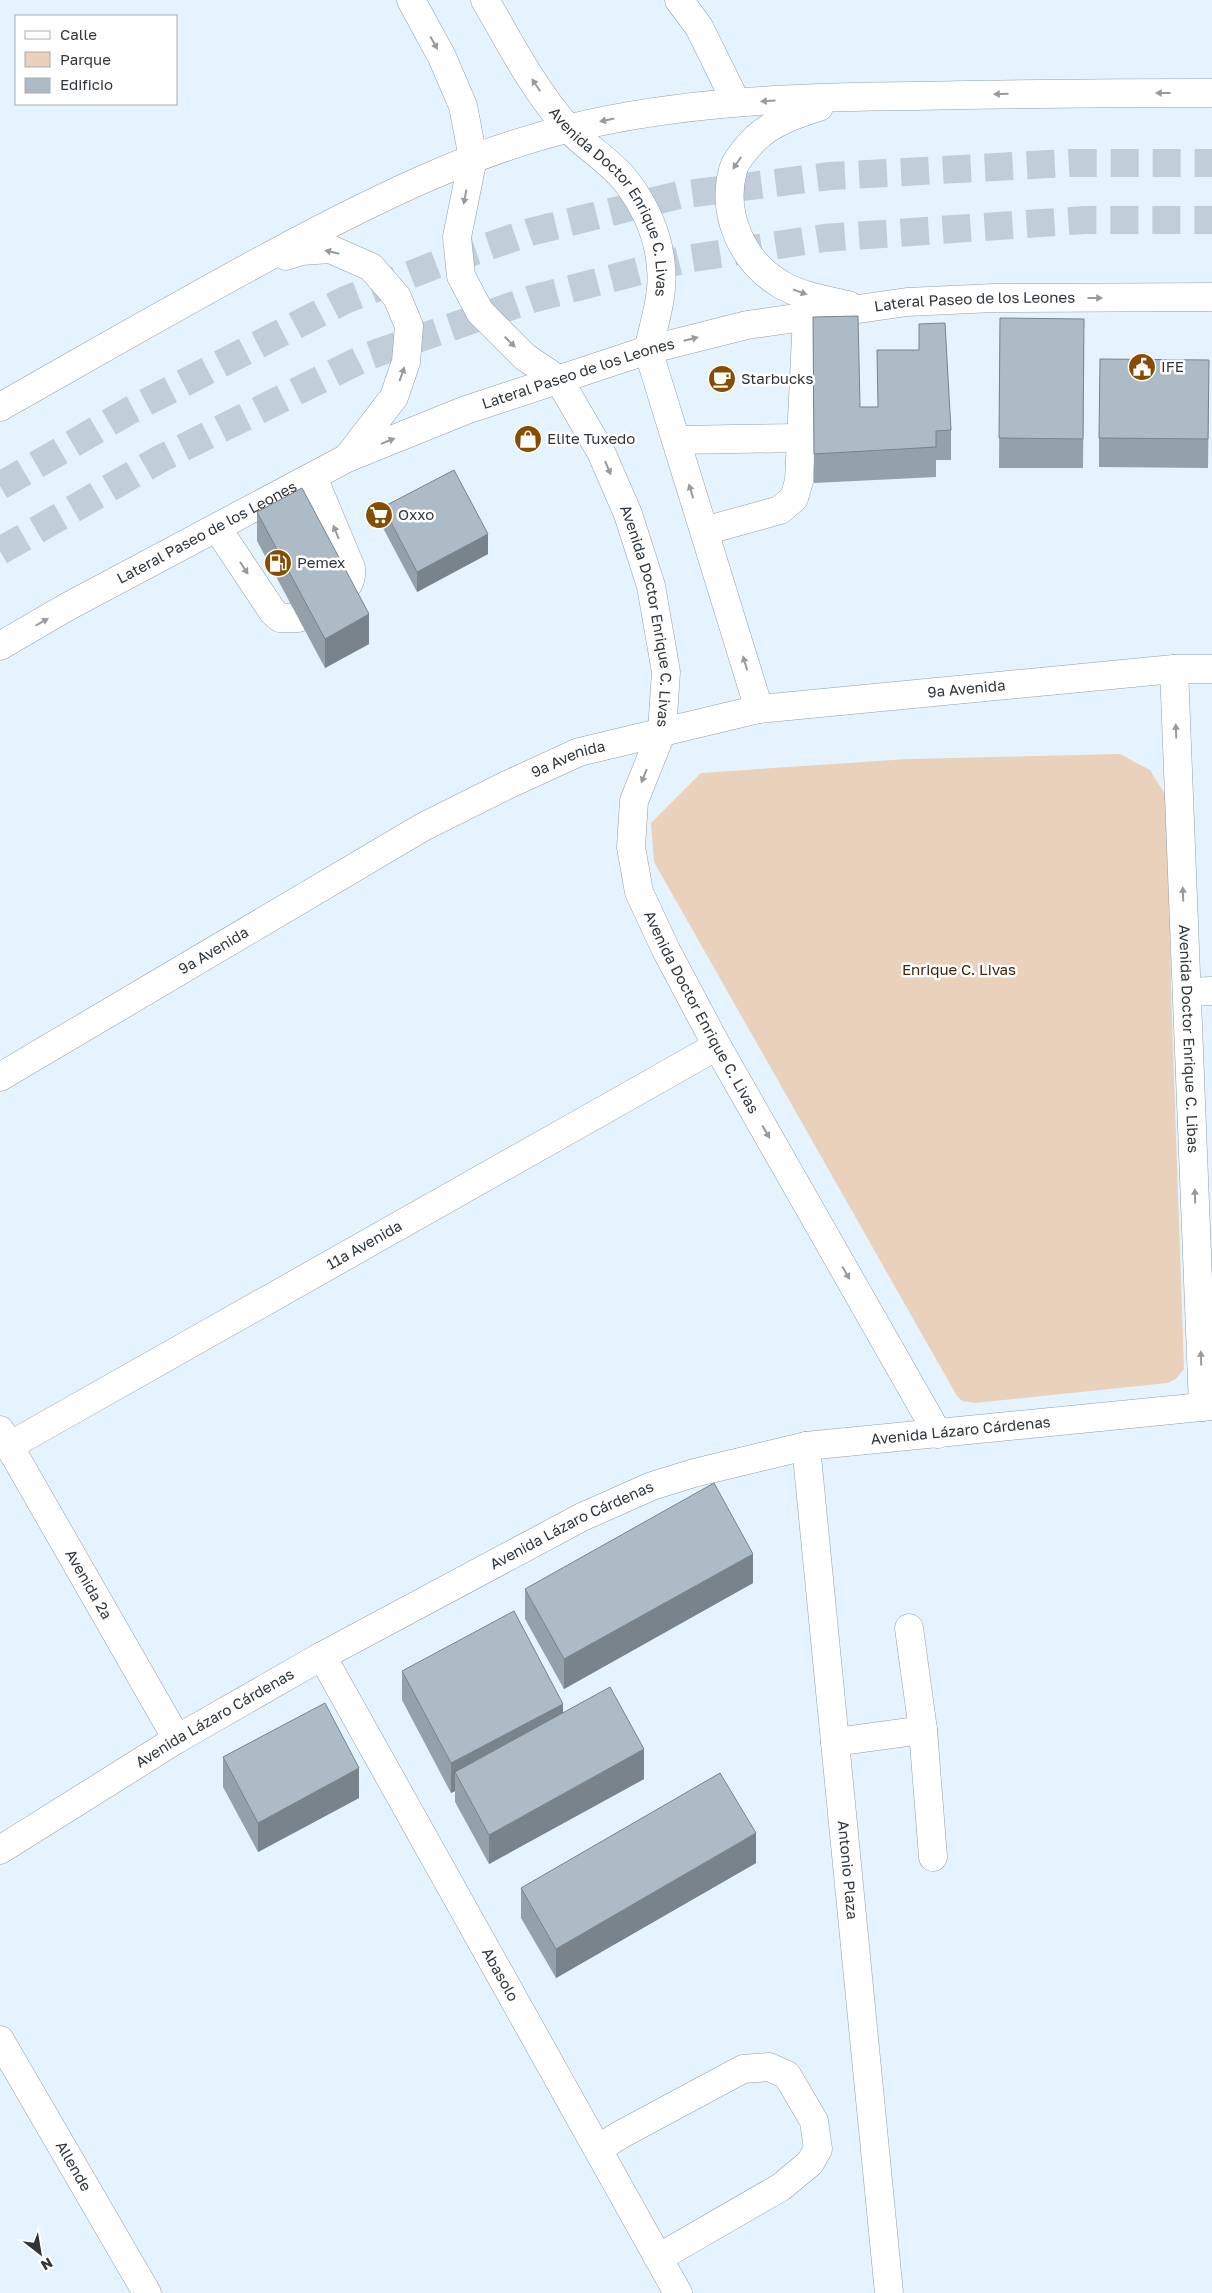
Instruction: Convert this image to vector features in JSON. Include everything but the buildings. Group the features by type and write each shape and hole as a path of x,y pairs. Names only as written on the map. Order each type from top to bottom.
{"street":[{"name":"Avenida Doctor Enrique C. Livas","path":"411,0 442,57 463,106 473,158 457,237 461,276 480,312 525,357 559,380 601,452 628,514 651,586 666,672 662,731 634,801 631,847 639,892 666,950 718,1046 938,1434"},
{"name":"Avenida Doctor Enrique C. Livas","path":"485,0 535,85 568,128 596,151 626,181 652,223 662,268 657,312 648,350"},
{"path":"679,0 699,27 736,102"},
{"path":"0,407 244,269 382,197 473,158 568,128 634,114 736,102 852,97 1212,93"},
{"path":"852,97 787,117 755,138 733,168 729,203 737,235 755,263 775,280 782,285 813,296 859,308"},
{"path":"244,269 300,251 330,249 371,267 397,297 408,326 406,362 394,397 347,458"},
{"name":"Lateral Paseo de los Leones","path":"0,646 66,608 347,458 466,410 648,350 747,326 907,302 994,298 1212,297"},
{"path":"704,531 780,510 794,498 799,481 808,316"},
{"path":"648,350 759,710"},
{"path":"676,440 801,438"},
{"path":"313,477 351,568 349,584 342,592"},
{"path":"217,528 273,612 280,618 298,618"},
{"name":"9a Avenida","path":"0,1077 423,826 579,752 662,731 759,710 1174,669 1212,669"},
{"name":"Avenida Doctor Enrique C. Libas","path":"1174,669 1200,992 1207,1406"},
{"name":"11a Avenida","path":"5,1438 718,1046"},
{"name":"Avenida Lázaro Cárdenas","path":"0,1850 177,1739 322,1656 582,1517 652,1486 694,1473 806,1446 1207,1406"},
{"name":"Avenida 2a","path":"5,1438 177,1739"},
{"name":"Antonio Plaza","path":"806,1446 890,2293"},
{"path":"909,1628 923,1730 933,1857"},
{"name":"Abasolo","path":"322,1656 678,2293"},
{"path":"835,1742 923,1730"},
{"name":"Allende","path":"0,2040 147,2293"},
{"path":"598,2149 620,2135 743,2069 769,2066 787,2075 814,2121 818,2149 810,2163 781,2187 658,2258"}],"green space":[{"name":"Enrique C. Livas","path":"1120,754 1150,770 1169,801 1171,990 1184,1369 1176,1379 1167,1383 975,1403 962,1401 957,1396 654,862 651,823 701,773 908,759"}],"tunnel":[{"path":"0,486 129,411 345,300 443,262 530,232 679,195 830,176 1070,163 1212,163"},
{"path":"0,551 160,459 368,356 532,299 686,259 824,238 1085,220 1212,220"}],"place":[{"name":"IFE","path":"1142,367"},
{"name":"Starbucks","path":"722,379"},
{"name":"Elite Tuxedo","path":"528,439"},
{"name":"Oxxo","path":"379,515"},
{"name":"Pemex","path":"278,563"}]}
